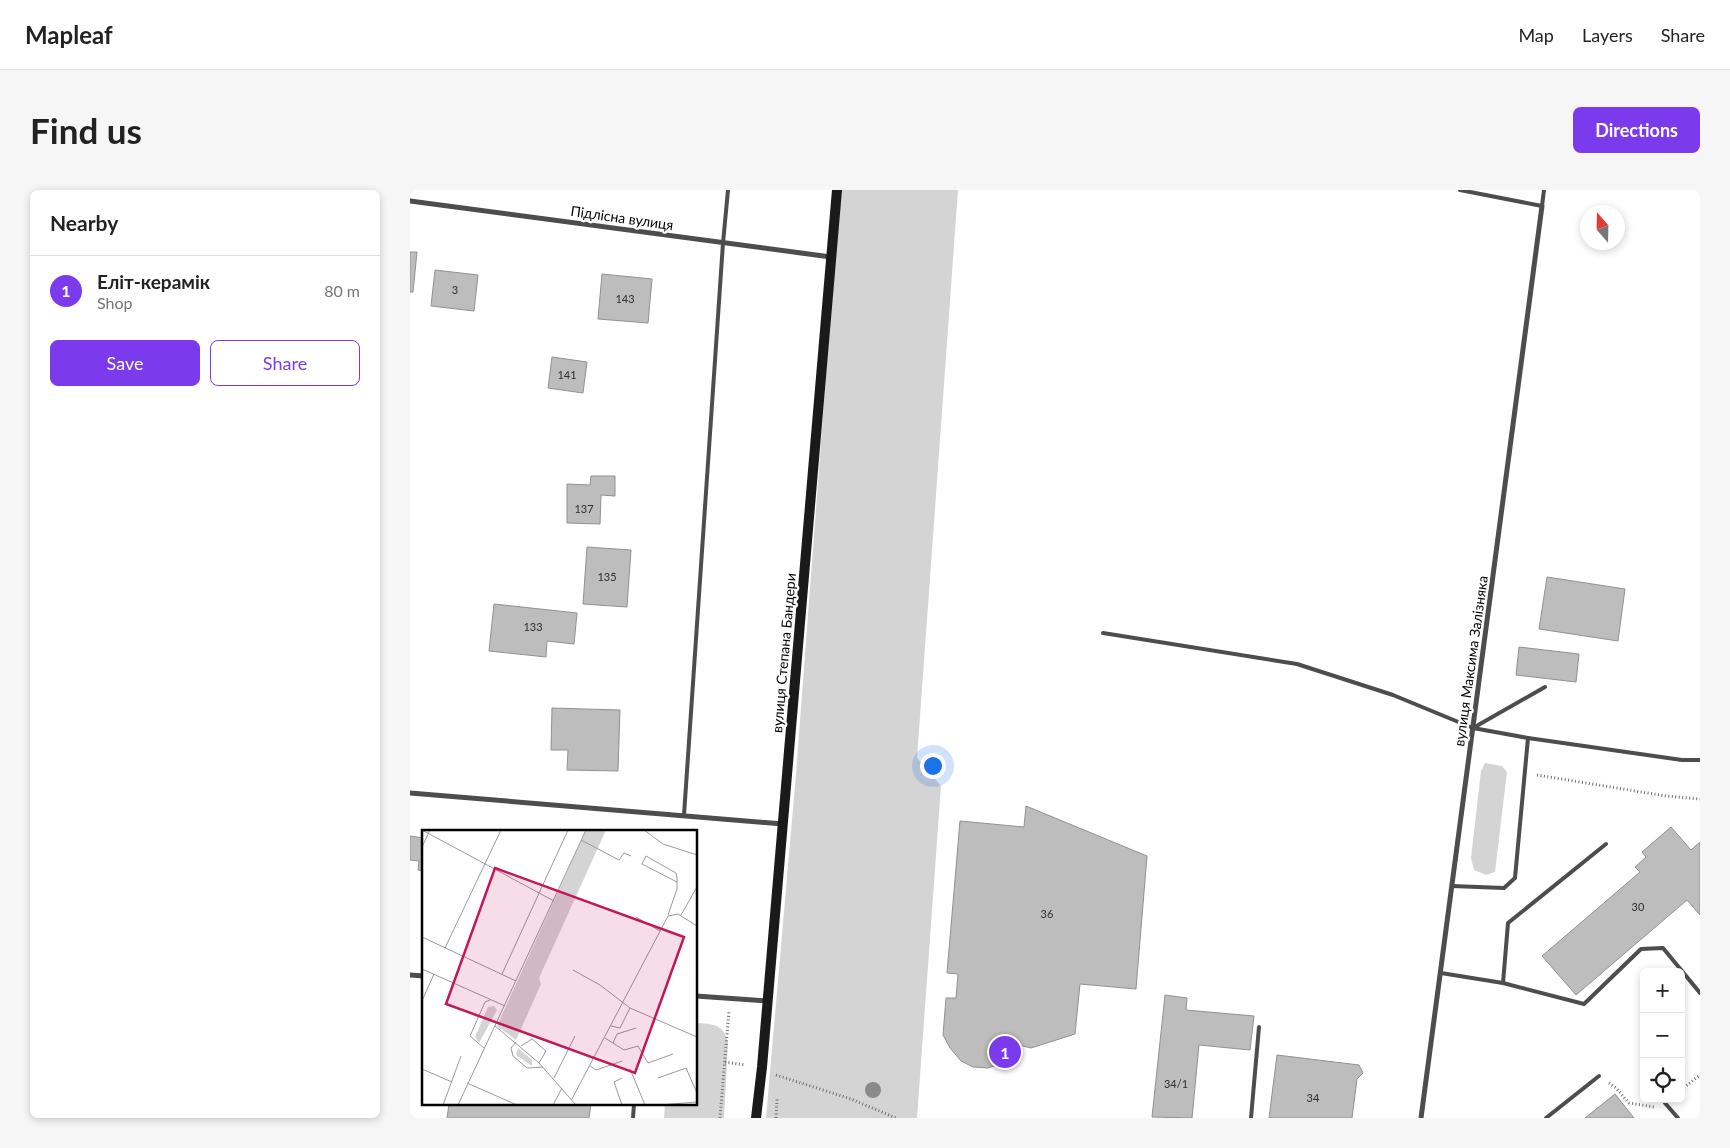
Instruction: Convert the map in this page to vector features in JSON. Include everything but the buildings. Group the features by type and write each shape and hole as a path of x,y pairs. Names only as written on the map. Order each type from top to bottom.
{"main road":[{"name":"вулиця Степана Бандери","path":"756,1118 784,824 837,190"}],"street":[{"name":"Підлісна вулиця","path":"410,201 832,257"},
{"name":"вулиця Максима Залізняка","path":"1421,1118 1542,206"},
{"path":"410,793 784,824"},
{"path":"698,996 768,1001"}],"lane":[{"path":"684,815 728,190"},
{"path":"1460,190 1542,206 1544,190"},
{"path":"1103,633 1297,664 1393,695 1473,728 1528,738 1682,760 1700,760"},
{"path":"1473,728 1545,687"},
{"path":"1452,886 1504,888 1515,878 1528,738"},
{"path":"1503,983 1508,923 1606,844"},
{"path":"1441,972 1503,983 1584,1004 1641,949 1663,948 1700,993"},
{"path":"1251,1118 1259,1027"},
{"path":"1546,1118 1599,1076"},
{"path":"1665,1104 1678,1118"}],"path":[{"path":"1524,773 1666,796 1700,799"},
{"path":"720,1118 730,999"},
{"path":"762,1067 780,1077 851,1100 896,1118"},
{"path":"1685,1087 1700,1075"},
{"path":"1599,1076 1616,1088 1629,1103 1652,1108 1665,1104"}],"shaded area":[{"path":"840,190 958,190 917,758 941,786 917,1118 766,1118 796,774"},
{"path":"1485,763 1502,766 1507,772 1495,872 1486,875 1474,870 1471,858 1481,771"},
{"path":"698,1023 715,1025 722,1029 728,1043 724,1118 664,1118 665,1106 698,1106"}],"place":[{"name":"Еліт-керамік","path":"1005,1052"}]}
